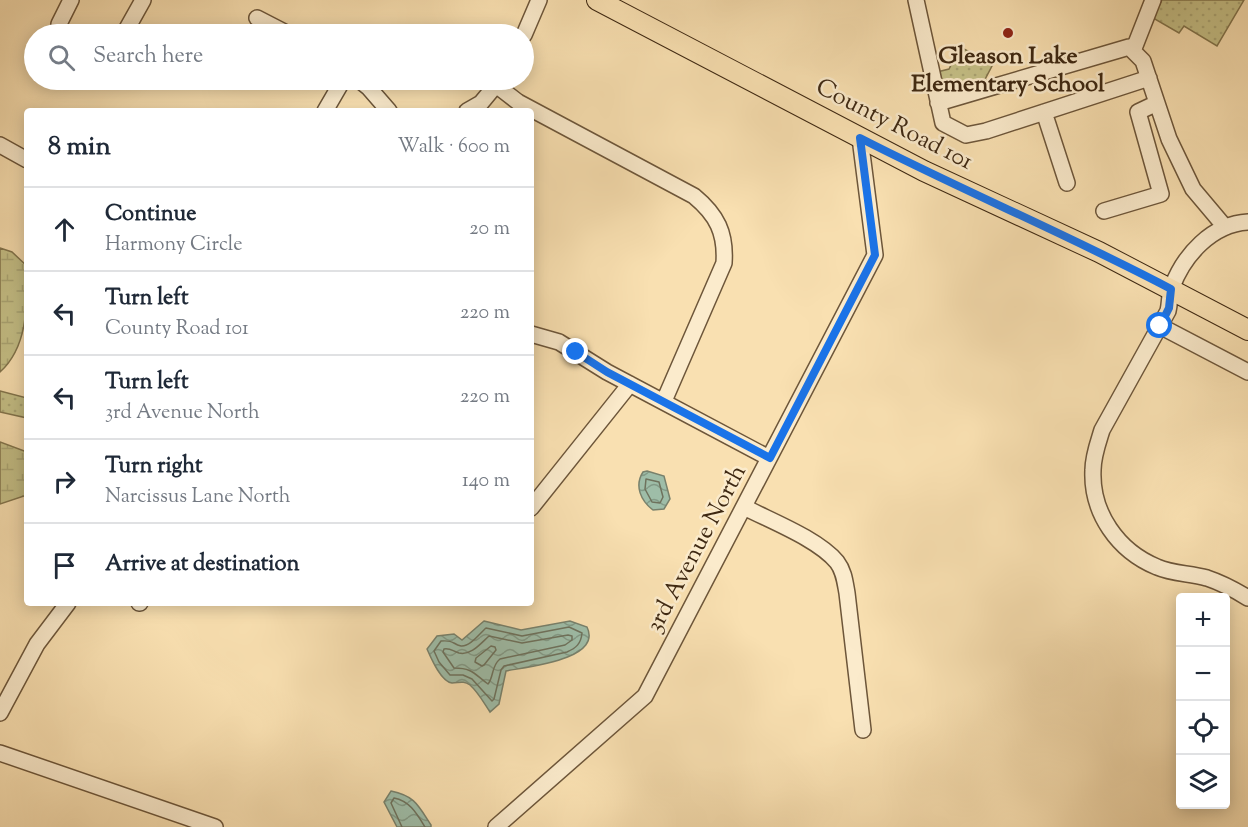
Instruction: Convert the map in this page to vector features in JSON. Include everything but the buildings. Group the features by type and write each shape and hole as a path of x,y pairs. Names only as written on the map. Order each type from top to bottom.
{"main road":[{"name":"County Road 101","path":"597,0 924,171 1046,225 1248,330"}],"street":[{"path":"59,24 71,0"},
{"path":"130,24 144,0"},
{"path":"529,24 539,0"},
{"path":"916,0 943,123 966,135 986,131 1149,78"},
{"path":"1132,51 1153,0"},
{"path":"257,18 269,24"},
{"path":"938,104 1128,47 1143,61 1169,139 1193,189 1225,227"},
{"path":"327,108 337,90"},
{"path":"371,90 386,108"},
{"path":"472,108 481,103 492,90"},
{"path":"506,90 518,102 529,108"},
{"path":"1104,211 1161,194 1138,112 1157,103"},
{"path":"534,111 694,196 716,217 725,247 724,263 664,401"},
{"path":"1044,112 1067,183"},
{"name":"3rd Avenue North","path":"496,827 645,696 875,255 860,138"},
{"path":"0,146 24,158"},
{"path":"1154,166 1178,157"},
{"path":"1248,222 1225,227 1210,236 1186,260 1171,289 1169,308 1102,430 1092,470 1094,491 1100,511 1110,530 1124,546 1140,559 1159,568 1213,580 1229,586 1248,598"},
{"path":"1160,326 1248,372"},
{"path":"534,335 559,342 592,364 770,458"},
{"path":"534,504 630,384"},
{"path":"744,507 815,543 838,564 844,577 847,593 863,730"},
{"path":"0,713 37,644 66,606"},
{"path":"0,753 215,827"}],"green space":[{"path":"1162,0 1244,0 1217,46 1184,26 1179,33 1153,18"},
{"path":"960,47 993,64 982,85 951,90 942,85 937,72 949,69"},
{"path":"0,248 12,252 24,263 24,323 16,350 0,372"},
{"path":"0,391 24,397 24,417 0,412"},
{"path":"0,442 24,451 24,496 0,504"}],"water":[{"path":"643,472 664,476 670,499 664,509 653,510 642,498 639,488 640,477"},
{"path":"484,621 521,630 570,621 587,627 589,638 584,647 560,660 506,671 499,704 490,712 468,683 452,683 444,679 427,649 437,636 454,634 462,640"},
{"path":"391,791 415,802 431,827 397,827 384,802"}],"place":[{"name":"Gleason Lake Elementary School","path":"1008,33"}],"route":[{"path":"576,352 592,364 770,458 875,255 860,138 924,171 1046,225 1171,289 1169,308 1160,326"}]}
